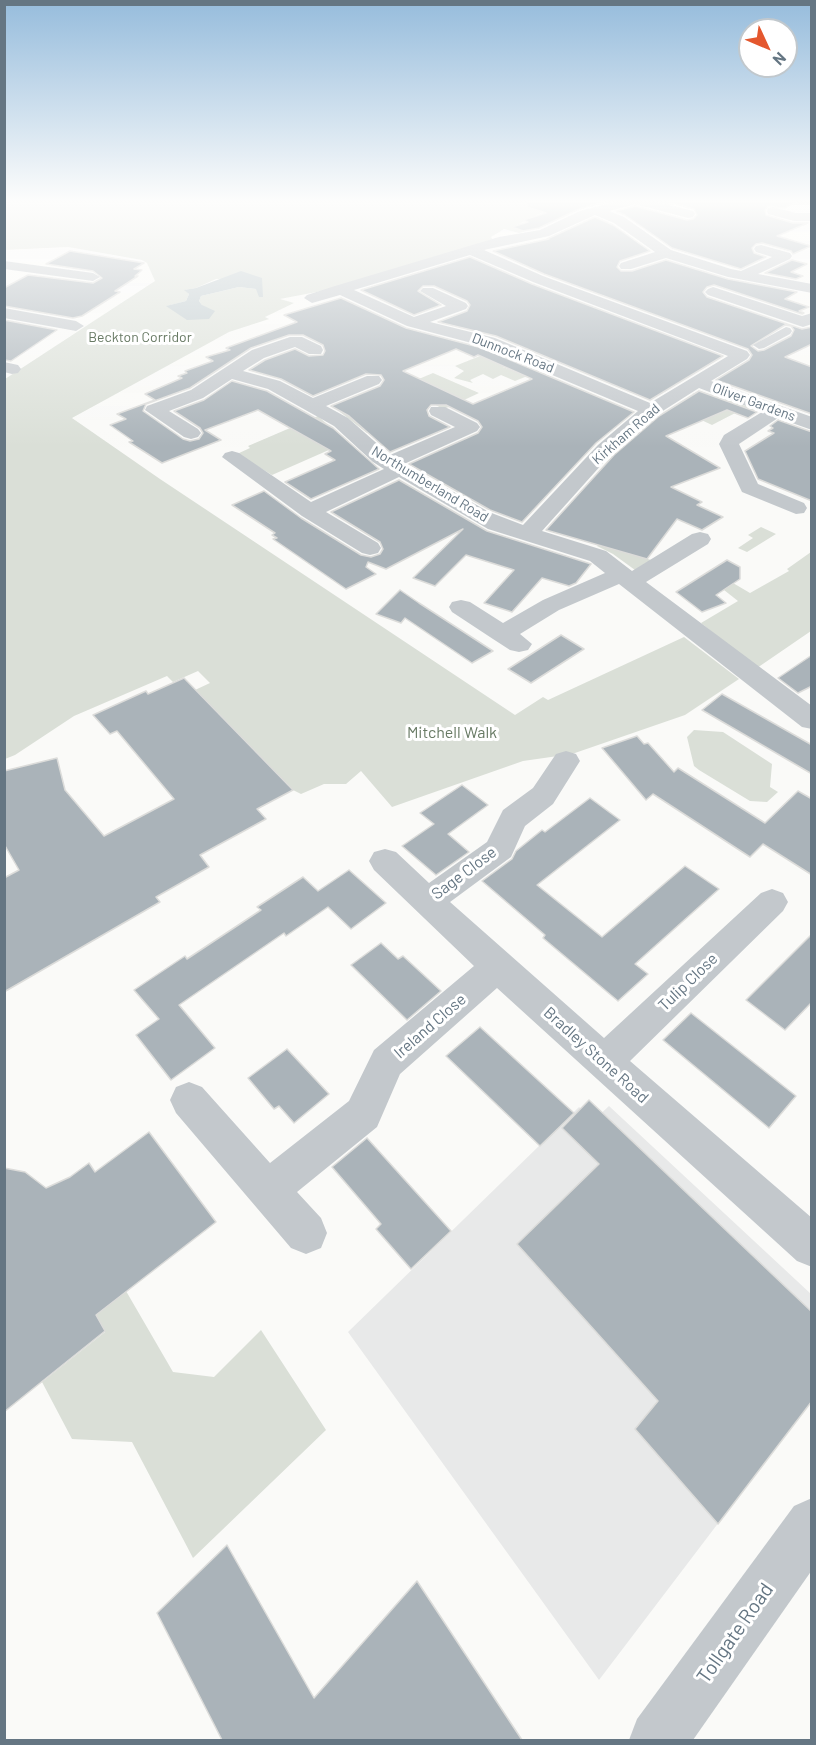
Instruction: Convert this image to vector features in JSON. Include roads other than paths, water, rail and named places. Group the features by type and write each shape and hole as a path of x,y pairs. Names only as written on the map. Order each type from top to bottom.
{"street":[{"path":"77,287 83,283"},
{"path":"312,298 359,283"},
{"name":"Kirkham Road","path":"528,533 605,449 651,410 741,355 550,283"},
{"path":"782,283 812,289"},
{"name":"Dunnock Road","path":"340,289 413,323 489,342 651,410"},
{"path":"413,323 460,306 428,291"},
{"path":"713,292 807,320"},
{"path":"4,313 76,326"},
{"path":"14,330 33,319"},
{"path":"759,345 786,331"},
{"path":"191,434 154,410 197,394 258,354 296,341 315,350"},
{"path":"312,405 373,380 356,372"},
{"name":"Northumberland Road","path":"230,374 274,385 312,405 341,422 364,444 395,466 481,517 587,551 609,562 720,651 806,708"},
{"name":"Oliver Gardens","path":"696,381 812,424"},
{"path":"310,511 470,427 438,411"},
{"path":"776,411 731,439 729,444 749,488 796,508"},
{"path":"232,457 310,511 370,548"},
{"path":"461,607 504,645 551,605 627,577 700,539"},
{"name":"Sage Close","path":"426,902 500,849 506,831 514,818 543,796 566,761"},
{"name":"Bradley Stone Road","path":"385,861 497,967 812,1246"},
{"name":"Tulip Close","path":"604,1062 772,902"},
{"name":"Ireland Close","path":"268,1189 363,1114 387,1062 497,967"},
{"path":"189,1100 306,1233"},
{"name":"Tollgate Road","path":"658,1740 812,1524"}],"park label":[{"name":"Beckton Corridor","path":"140,337"},
{"name":"Mitchell Walk","path":"452,733"}]}
